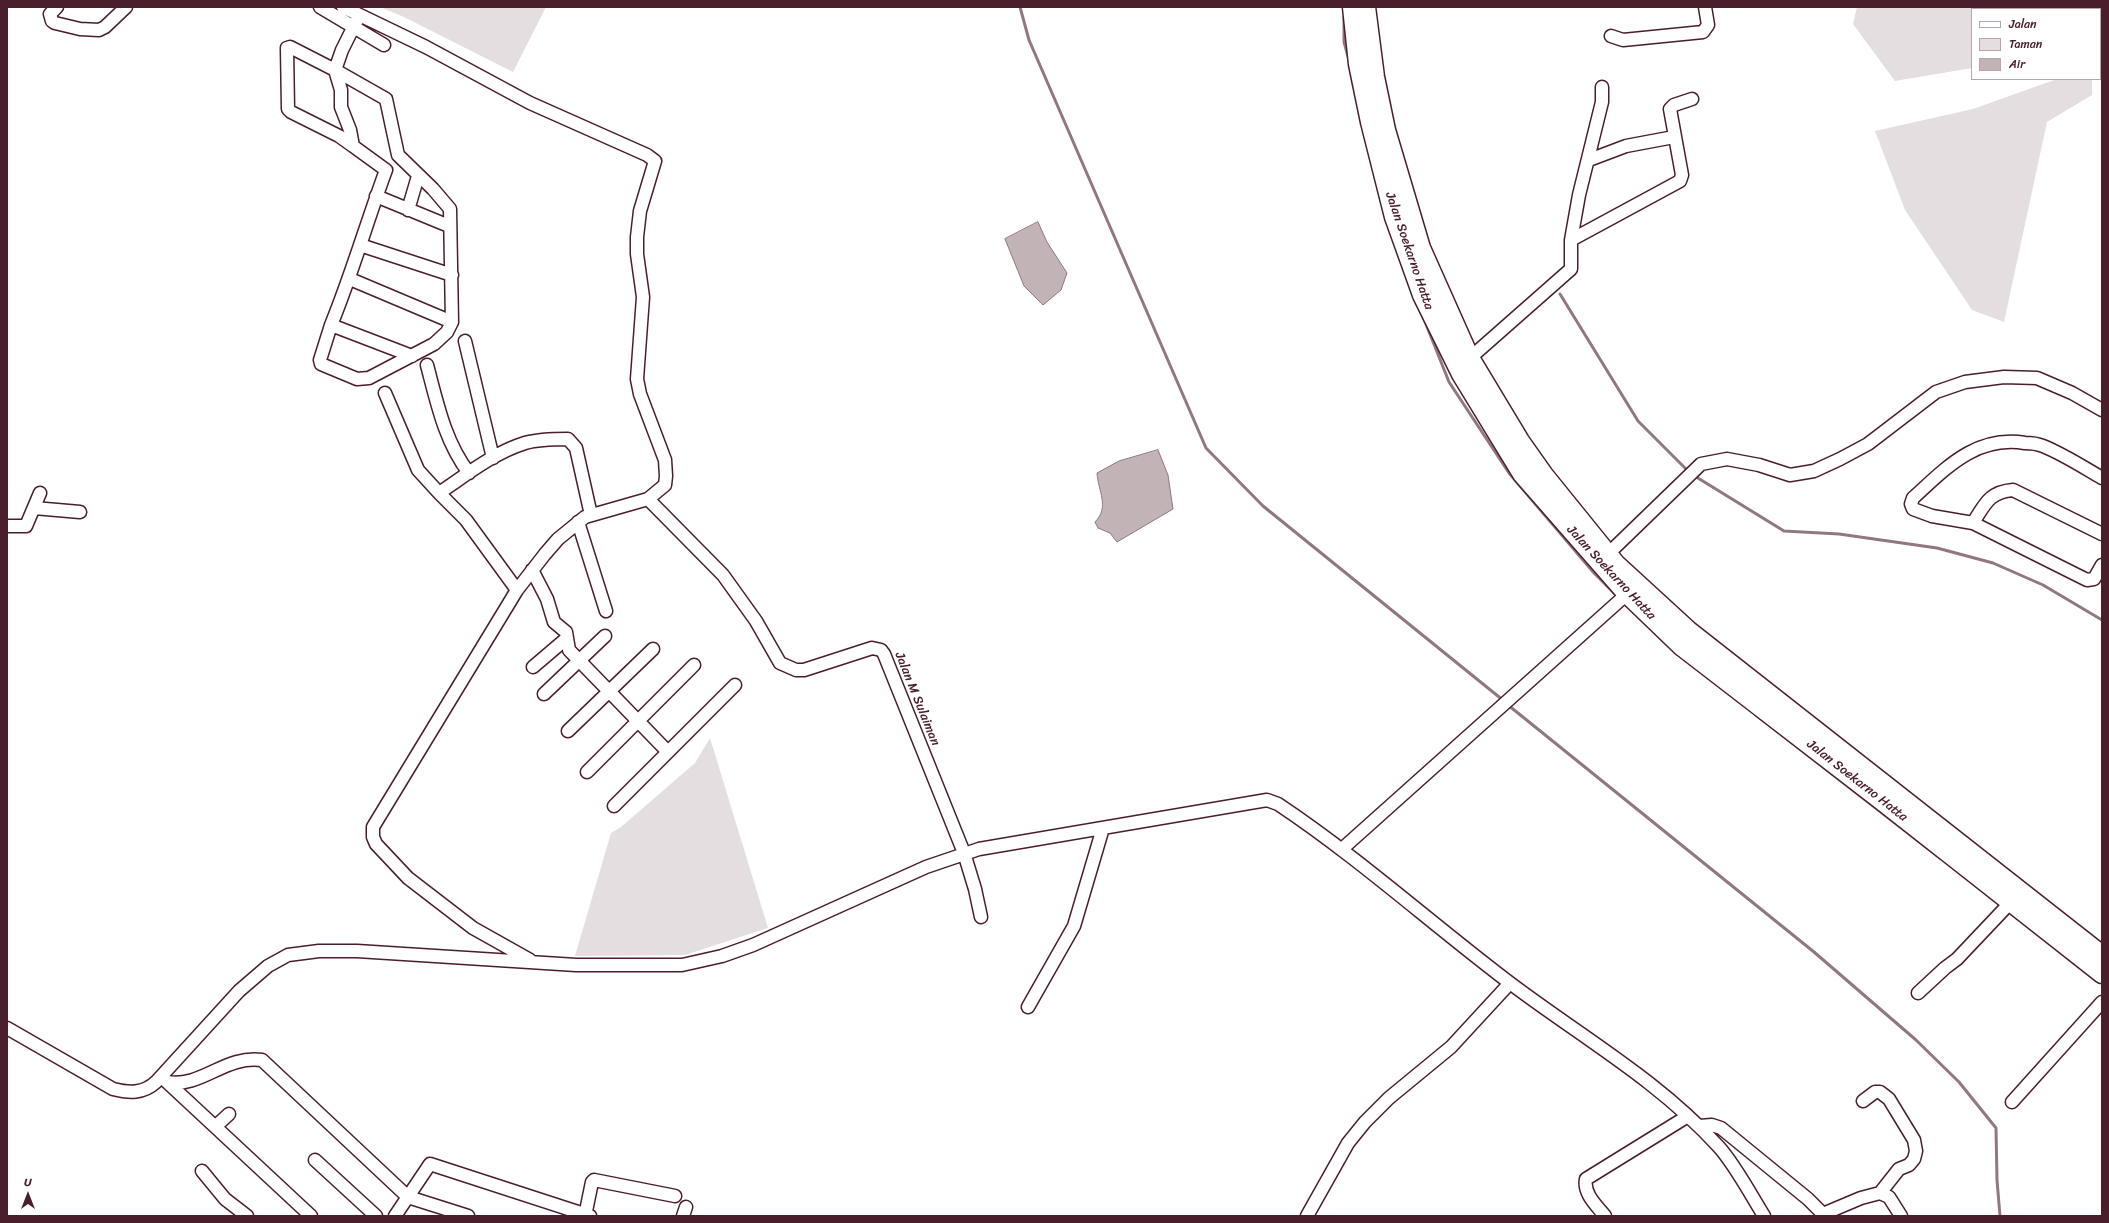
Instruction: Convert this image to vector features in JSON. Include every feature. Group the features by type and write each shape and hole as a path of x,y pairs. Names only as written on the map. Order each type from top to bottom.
{"highway":[{"name":"Jalan Soekarno Hatta","path":"1352,7 1358,64 1370,122 1394,217 1422,295 1460,374 1522,474 1625,595 1681,646 1877,796 2009,905 2102,974"},
{"name":"Jalan Soekarno Hatta","path":"1366,7 1375,77 1386,130 1421,248 1470,358 1520,441 1544,475 1616,564 1688,630 2102,955"}],"street":[{"path":"57,7 50,14 52,21 63,25 93,31 105,27 126,7"},
{"path":"320,7 426,47 530,103 647,155 654,161 640,211 637,237 637,254 643,297 637,379 640,394 665,460 665,485 648,499 591,515 578,522 558,539 516,590 373,827 373,837 389,859 414,882 473,928 533,961"},
{"path":"343,7 356,21 384,45"},
{"path":"1611,36 1623,40 1703,32 1708,25 1705,7"},
{"path":"339,136 341,90 336,70 356,21"},
{"path":"386,170 339,136 291,112 288,109 287,48 290,47 336,70 386,99 398,155 433,189 450,209 449,226 452,275 452,322 447,332 434,344 412,356 369,378 357,379 321,364 320,360 331,325 350,279 376,196 386,170 398,155"},
{"path":"1470,358 1571,268 1571,240 1579,195 1589,160 1602,102 1602,87"},
{"path":"1571,240 1680,181 1682,175 1674,137 1670,107 1692,100"},
{"path":"341,107 350,130 353,146"},
{"path":"1589,160 1626,146 1674,137"},
{"path":"408,210 418,176"},
{"path":"376,196 449,226"},
{"path":"360,244 452,275"},
{"path":"350,279 452,322"},
{"path":"331,325 412,356"},
{"path":"465,341 493,458"},
{"path":"427,365 441,419 455,452 469,473"},
{"path":"1608,554 1701,464 1727,459 1759,465 1790,475 1814,471 1840,460 1868,444 1936,392 1965,382 2004,377 2037,378 2072,393 2102,410"},
{"path":"385,394 418,470 466,520 516,590"},
{"path":"439,493 493,458 524,444 549,439 568,439 576,448 591,515"},
{"path":"2102,478 2042,445 2015,441 1988,444 1968,452 1944,470 1913,498 1911,504 1913,509 1932,516 1974,522 2087,580 2094,579 2102,565"},
{"path":"1974,522 1992,495 2002,491 2013,490 2102,534"},
{"path":"7,526 26,526 40,494"},
{"name":"Jalan M Sulaiman","path":"648,499 723,575 756,621 780,663 791,668 804,670 872,648 881,650 964,854"},
{"path":"34,508 80,512"},
{"path":"578,522 606,612"},
{"path":"532,570 547,598 554,622 566,632 569,650 668,752"},
{"path":"1342,849 1625,595"},
{"path":"544,694 605,636"},
{"path":"533,667 567,638"},
{"path":"568,731 653,649"},
{"path":"587,772 694,665"},
{"path":"614,806 735,685"},
{"path":"7,1028 113,1089 127,1093 138,1092 164,1080 239,991 268,966 288,956 320,951 357,951 613,966 682,965 699,962 753,945 926,867 991,846 1267,800 1278,804 1342,849 1510,983 1634,1070 1688,1116 1719,1147 1764,1216"},
{"path":"1028,1007 1074,926 1103,828"},
{"path":"964,854 975,889 981,917"},
{"path":"1918,993 1983,933 2009,905"},
{"path":"1307,1216 1348,1143 1365,1122 1389,1098 1451,1047 1510,983"},
{"path":"2012,1102 2102,1002"},
{"path":"164,1080 176,1084 186,1082 232,1062 246,1059 262,1060 408,1197 468,1216"},
{"path":"164,1080 216,1126 311,1216"},
{"path":"1699,1126 1712,1125 1731,1134 1813,1203 1821,1215 1861,1198 1880,1193 1898,1169 1908,1165 1914,1159 1916,1146 1910,1132 1889,1099 1883,1094 1875,1092 1863,1101"},
{"path":"216,1126 229,1114"},
{"path":"1604,1216 1584,1186 1586,1179 1688,1116"},
{"path":"315,1160 376,1216"},
{"path":"396,1216 428,1165 432,1165 587,1216 592,1182 595,1180 675,1196"},
{"path":"202,1171 225,1199 247,1216"},
{"path":"1880,1193 1889,1197 1901,1216"}],"green space":[{"path":"380,7 546,7 513,72 404,17"},
{"path":"1857,7 2025,7 1971,8 1971,68 1895,81 1853,24"},
{"path":"2054,80 2092,80 2092,95 2047,122 2004,322 1972,310 1905,210 1875,131 1973,109"},
{"path":"710,738 768,928 685,955 575,956 611,833 621,827 695,763"}],"water":[{"path":"1038,222 1047,242 1067,273 1061,290 1043,305 1024,286 1005,239"},
{"path":"1158,450 1168,475 1173,509 1117,542 1110,533 1098,528 1095,522 1102,511 1102,499 1097,473 1119,461"}],"waterway":[{"path":"1020,7 1029,40 1206,448 1263,506 1504,701"},
{"path":"1344,17 1344,42 1349,60"},
{"path":"1560,294 1638,421 1689,472"},
{"path":"1424,319 1449,382 1509,473 1594,573 1617,596"},
{"path":"1693,475 1784,531 1839,534 1937,548 1993,563 2043,585 2102,620"},
{"path":"1508,705 1814,952 1916,1040 1959,1082 1996,1128 1997,1180 2000,1216"},
{"path":"1756,715 1940,858"}]}
